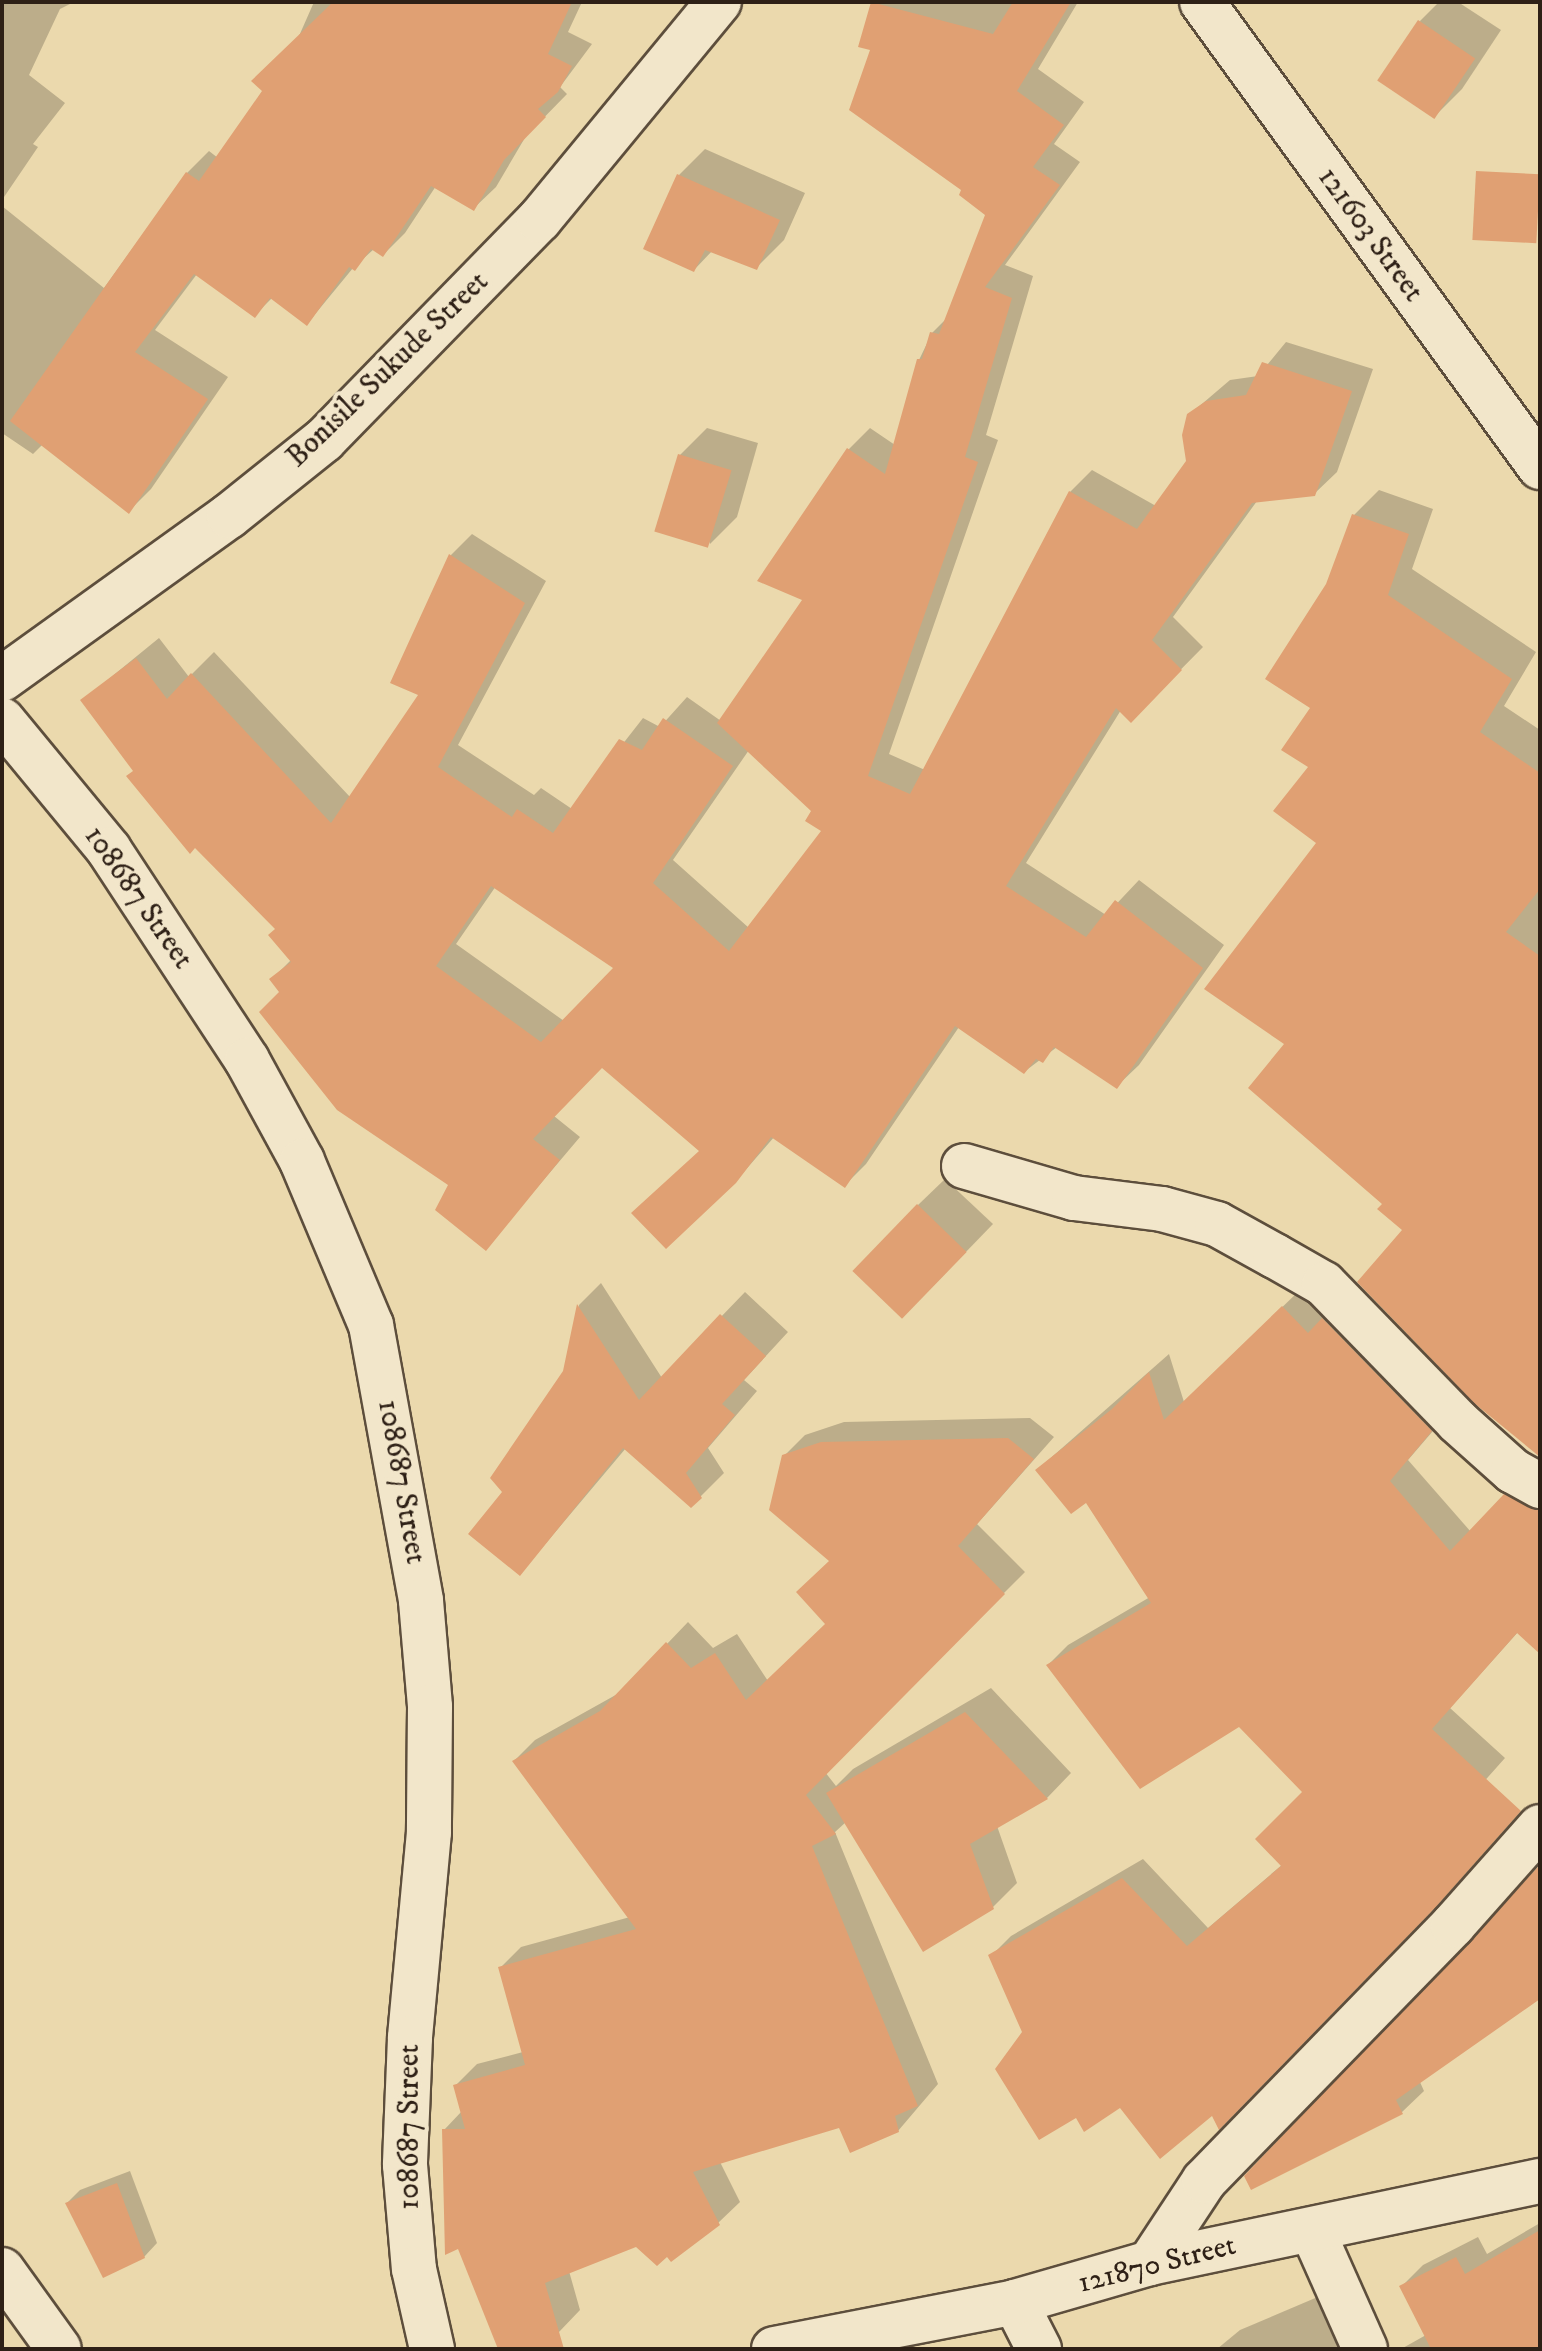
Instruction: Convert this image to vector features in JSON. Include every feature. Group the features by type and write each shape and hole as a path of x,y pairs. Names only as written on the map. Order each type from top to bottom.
{"street":[{"name":"Bonisile Sukude Street","path":"2,679 229,516 324,440 539,220 719,2"},
{"name":"121603 Street","path":"1202,2 1540,467"},
{"name":"108687 Street","path":"2,720 109,850 247,1060 302,1161 371,1325 421,1601 430,1707 429,1832 410,2038 405,2165 414,2269 432,2349"},
{"path":"964,1166 1074,1198 1162,1209 1217,1224 1263,1249 1324,1284 1457,1421 1513,1471 1540,1486"},
{"path":"1150,2263 1204,2181 1453,1925 1540,1827"},
{"name":"121870 Street","path":"774,2349 1015,2302 1150,2263 1313,2232 1540,2181"},
{"path":"1313,2232 1365,2349"},
{"path":"2,2270 59,2349"},
{"path":"1015,2302 1039,2349"}],"building":[{"path":"333,2 572,2 548,54 572,66 558,92 538,109 546,117 504,160 474,211 431,186 383,257 371,249 355,271 349,267 307,326 270,298 255,318 194,274 135,352 208,399 129,514 10,421 186,172 199,181 262,91 251,81"},
{"path":"871,2 993,34 1013,2 1071,2 1017,91 1064,125 1033,167 1060,185 985,287 1012,298 965,457 978,462 868,776 910,794 1069,491 1137,529 1186,461 1182,435 1187,414 1206,401 1246,395 1262,362 1352,391 1315,496 1252,503 1152,640 1182,670 1131,723 1116,708 1006,886 1086,937 1115,900 1203,968 1117,1089 1054,1047 1043,1063 1036,1059 1024,1074 955,1026 845,1188 771,1137 736,1183 666,1249 631,1213 699,1151 602,1068 533,1139 560,1160 486,1251 435,1210 448,1185 337,1110 259,1012 279,992 269,979 291,962 268,935 275,929 195,848 190,854 126,776 133,771 80,700 136,658 167,699 191,673 331,823 418,695 390,683 449,554 525,603 438,767 512,817 517,809 553,833 619,739 642,750 663,718 733,766 653,883 729,951 821,831 805,821 811,811 717,723 802,600 757,581 847,448 885,474 917,359 922,359 930,332 939,334 985,215 959,195 961,190 849,110 870,50 858,47","holes":["491,886 613,968 541,1042 436,966"]},
{"path":"1418,20 1475,59 1434,119 1377,81"},
{"path":"1476,171 1540,174 1536,243 1472,240"},
{"path":"677,174 780,220 757,270 705,250 694,272 643,249"},
{"path":"678,454 732,470 708,548 654,531"},
{"path":"1352,514 1409,534 1388,595 1512,679 1480,732 1540,773 1540,889 1506,932 1540,956 1540,1457 1474,1403 1357,1282 1402,1230 1377,1209 1382,1204 1248,1088 1284,1044 1204,989 1316,843 1273,811 1308,767 1281,750 1310,708 1265,679 1326,584"},
{"path":"917,1204 967,1252 902,1319 852,1271"},
{"path":"577,1304 639,1400 720,1314 766,1356 722,1404 735,1415 686,1473 702,1498 691,1508 623,1448 520,1576 468,1534 502,1492 490,1478 563,1371"},
{"path":"1282,1306 1308,1333 1322,1318 1432,1431 1390,1481 1450,1551 1504,1494 1540,1511 1540,1654 1517,1633 1432,1729 1521,1811 1435,1908 1219,2130 1212,2116 1160,2159 1120,2108 1084,2132 1076,2118 1039,2140 995,2069 1022,2032 988,1955 1122,1878 1187,1946 1281,1866 1255,1839 1302,1792 1239,1727 1140,1789 1046,1665 1151,1603 1086,1503 1071,1514 1035,1470 1112,1409 1149,1372 1164,1420"},
{"path":"1008,1438 1034,1459 958,1546 1005,1594 806,1795 836,1834 812,1846 918,2106 895,2116 899,2132 850,2153 839,2128 693,2172 720,2225 671,2262 667,2257 657,2266 636,2247 545,2283 564,2349 498,2349 458,2249 445,2255 442,2129 465,2129 453,2085 525,2065 498,1967 636,1929 512,1761 600,1711 666,1642 691,1668 715,1653 746,1700 825,1624 796,1592 829,1561 769,1510 782,1455 821,1442"},
{"path":"965,1712 1048,1799 970,1844 994,1909 923,1952 826,1793"},
{"path":"1540,1865 1540,1999 1396,2100 1403,2114 1251,2190 1244,2176"},
{"path":"117,2183 145,2258 103,2278 65,2203"},
{"path":"1540,2230 1540,2349 1431,2349 1399,2286 1456,2257 1465,2274"}]}
